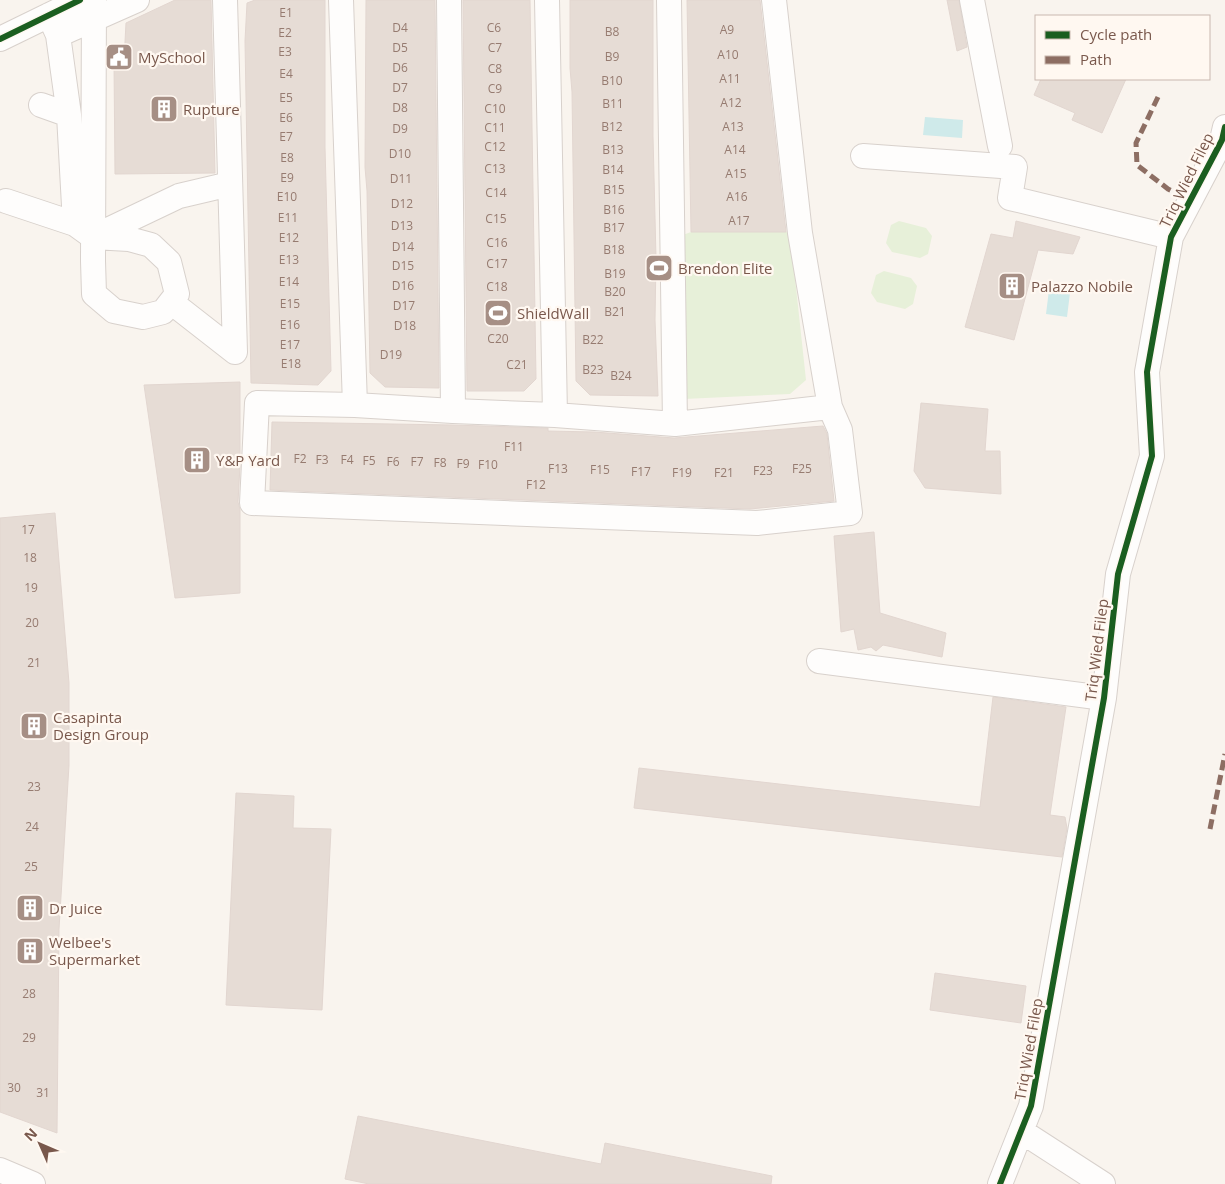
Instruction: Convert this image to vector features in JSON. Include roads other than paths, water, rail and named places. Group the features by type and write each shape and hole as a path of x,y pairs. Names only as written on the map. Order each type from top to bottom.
{"street":[{"path":"53,25 80,0"},
{"path":"0,39 53,25 95,9 138,0"},
{"path":"171,302 235,352 225,0"},
{"path":"341,0 355,405"},
{"path":"449,0 453,411"},
{"path":"547,0 555,415"},
{"path":"669,0 675,424"},
{"path":"774,0 800,233 830,407 840,430 850,513 756,523 252,504 257,403 355,405 555,415 675,424 830,407"},
{"path":"972,0 1000,146"},
{"path":"84,231 95,9"},
{"path":"6,201 84,231 151,245 169,262 177,294 163,312 143,317 114,311 94,294 84,231 69,115 53,25"},
{"path":"41,105 69,115"},
{"name":"Triq Wied Filep","path":"1000,1184 1031,1106 1104,698 1118,574 1152,456 1147,372 1171,237 1222,140 1225,128"},
{"path":"863,156 1015,167 1010,198 1171,237"},
{"path":"84,231 179,196 230,184"},
{"path":"819,661 1104,698"},
{"path":"1021,1132 1103,1184"},
{"path":"0,1170 33,1184"}],"water":[{"path":"925,117 963,120 962,138 923,135"},
{"path":"1050,282 1071,285 1067,317 1046,314"}],"place":[{"name":"MySchool","path":"119,57"},
{"name":"Rupture","path":"164,109"},
{"name":"Brendon Elite","path":"659,268"},
{"name":"Palazzo Nobile","path":"1012,286"},
{"name":"ShieldWall","path":"498,313"},
{"name":"Y&P Yard","path":"197,460"},
{"name":"Casapinta Design Group","path":"34,726"},
{"name":"Dr Juice","path":"30,908"},
{"name":"Welbee's Supermarket","path":"30,951"}]}
